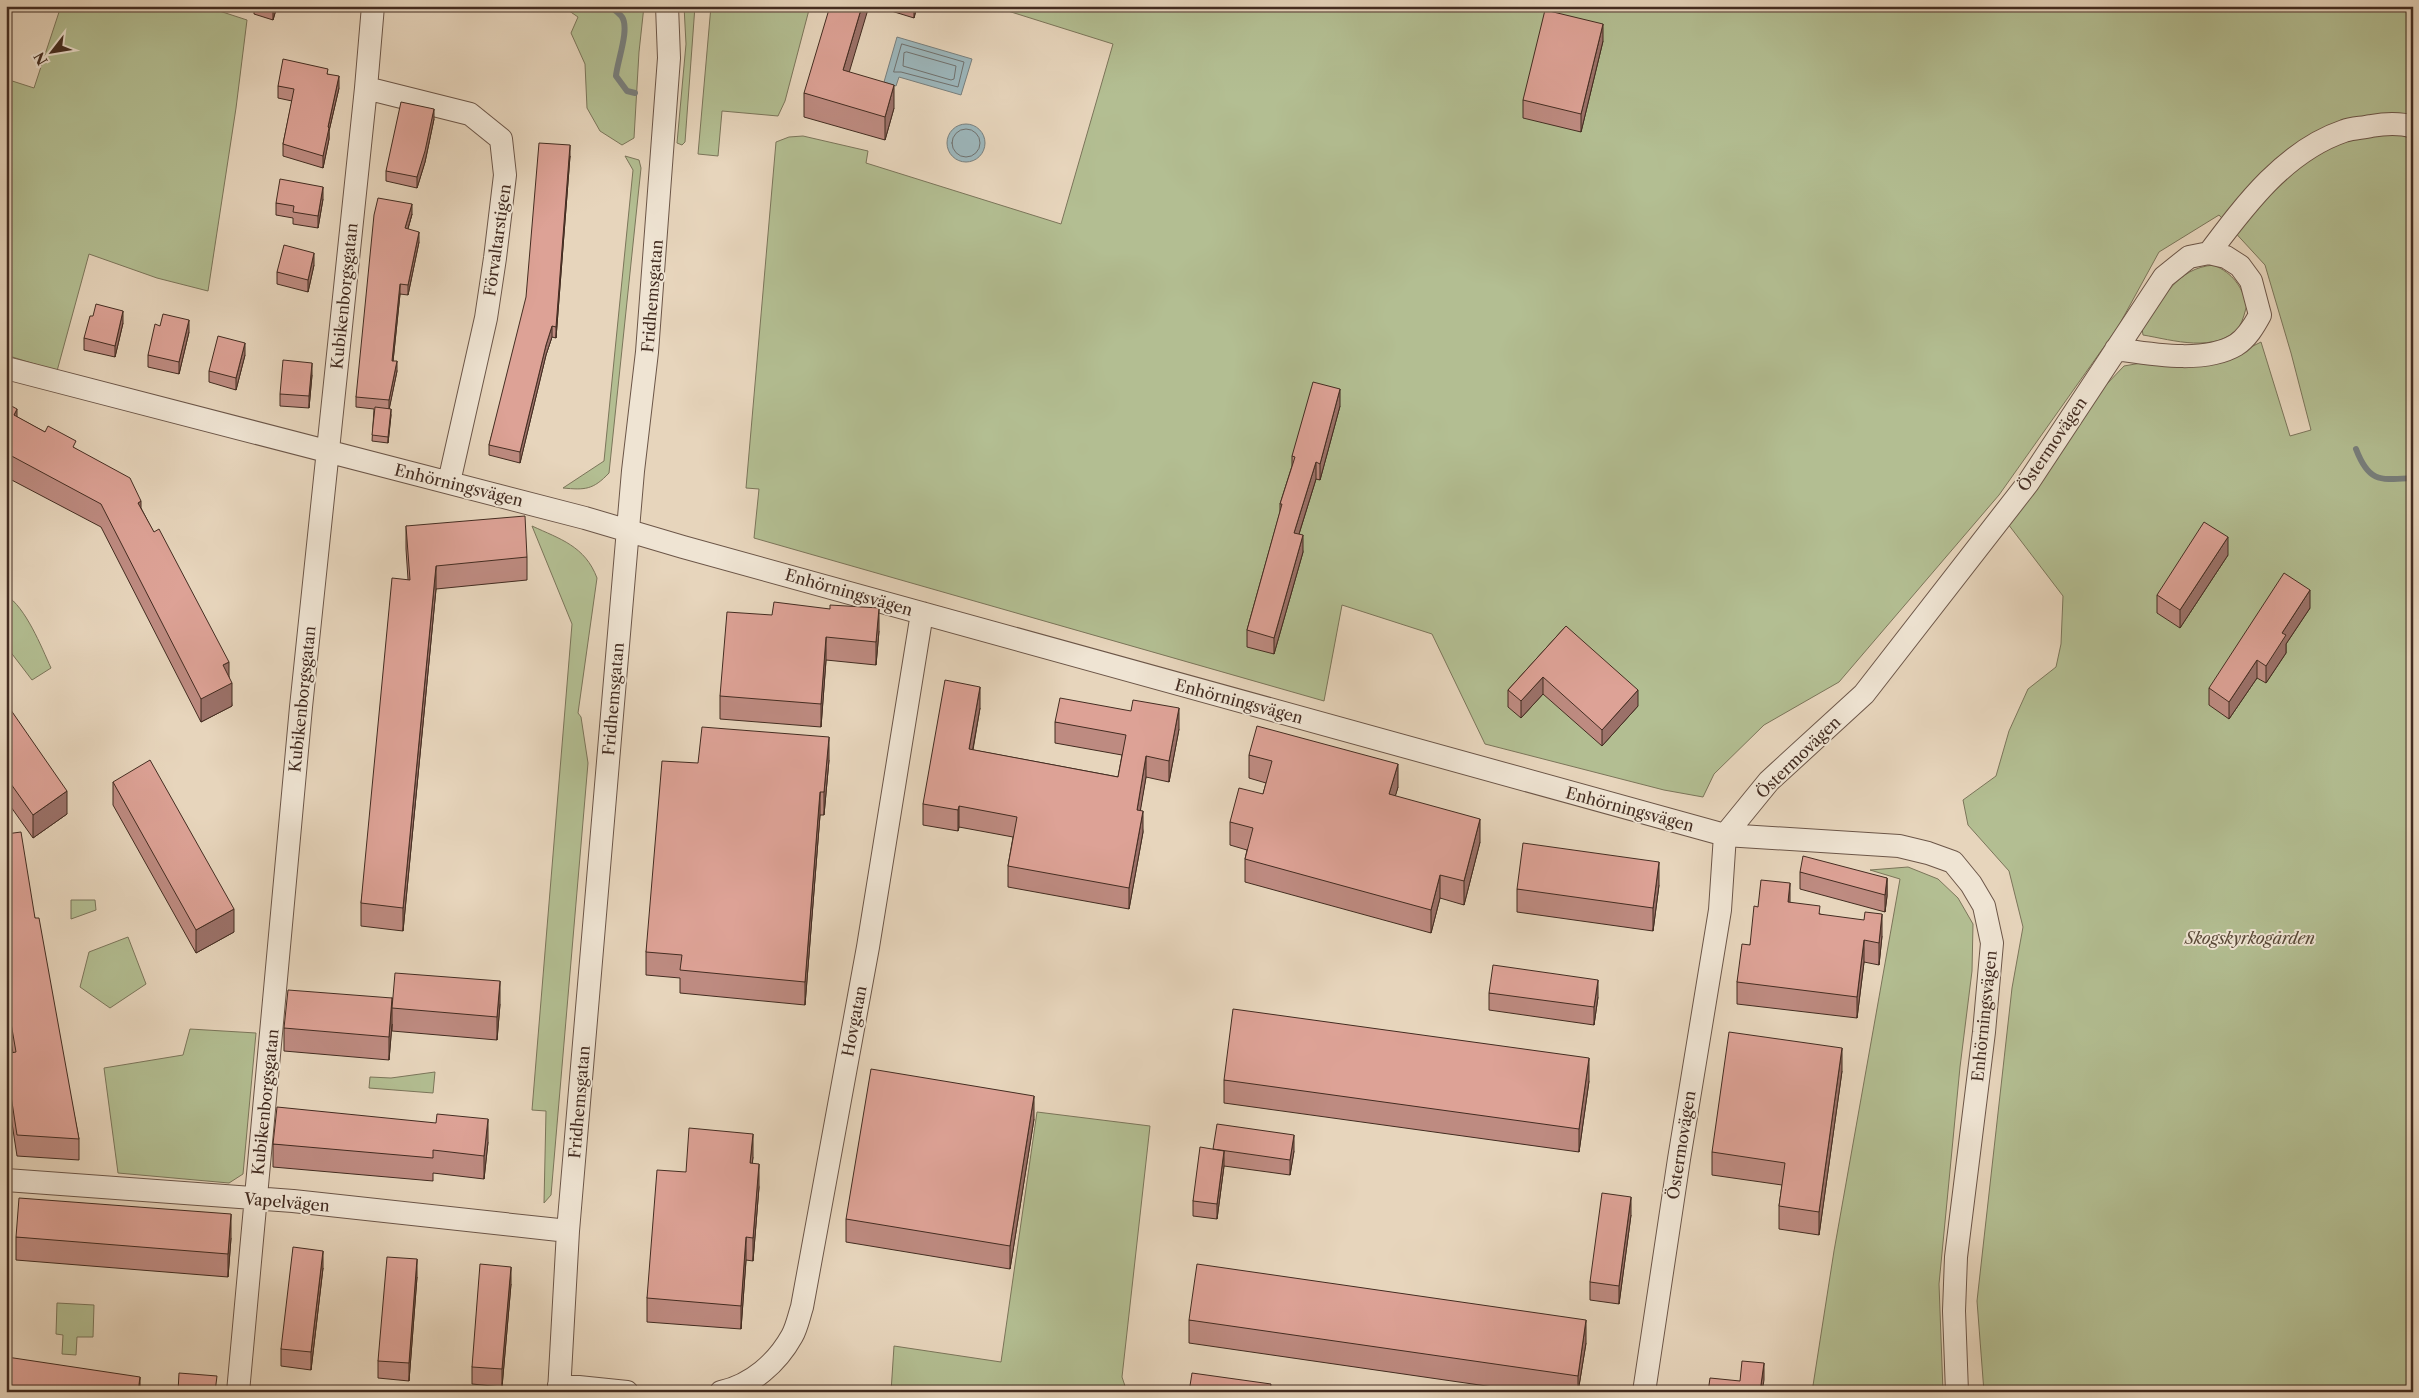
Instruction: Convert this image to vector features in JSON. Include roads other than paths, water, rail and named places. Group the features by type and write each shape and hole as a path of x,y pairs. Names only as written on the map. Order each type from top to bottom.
{"street":[{"name":"Kubikenborgsgatan","path":"238,1392 327,450 366,88 372,6"},
{"name":"Fridhemsgatan","path":"559,1389 568,1231 633,471 648,352 669,58 668,6"},
{"name":"Förvaltarstigen","path":"366,88 470,114 501,140 505,174 486,318 449,482"},
{"path":"2116,349 2188,356 2216,352 2236,345 2251,332 2260,315 2251,282 2240,266 2226,258 2208,252 2234,219 2276,173 2316,143 2345,130 2379,125 2413,127"},
{"name":"Östermovägen","path":"1644,1392 1720,910 1725,835 1769,781 1864,694 2028,483 2164,277 2189,257 2208,252"},
{"name":"Enhörningsvägen","path":"6,368 449,482 1725,835 1899,846 1928,853 1953,862 1971,884 1984,906 1992,943 1984,1032 1956,1257 1954,1311 1957,1392"},
{"name":"Hovgatan","path":"721,1392 747,1383 765,1370 792,1336 802,1307 868,948 922,613"},
{"name":"Vapelvägen","path":"6,1180 293,1201 568,1231"},
{"path":"559,1389 627,1392"}],"water":[{"path":"897,37 972,59 961,95 899,77 896,86 884,82"},
{"path":"966,124 979,130 985,143 979,156 966,162 953,156 947,143 953,130"}],"waterway":[{"path":"610,6 622,17 625,29 616,76 627,91 635,93"},
{"path":"2356,449 2371,474 2384,479 2413,478"}],"park label":[{"name":"Skogskyrkogården","path":"2250,938"}]}
